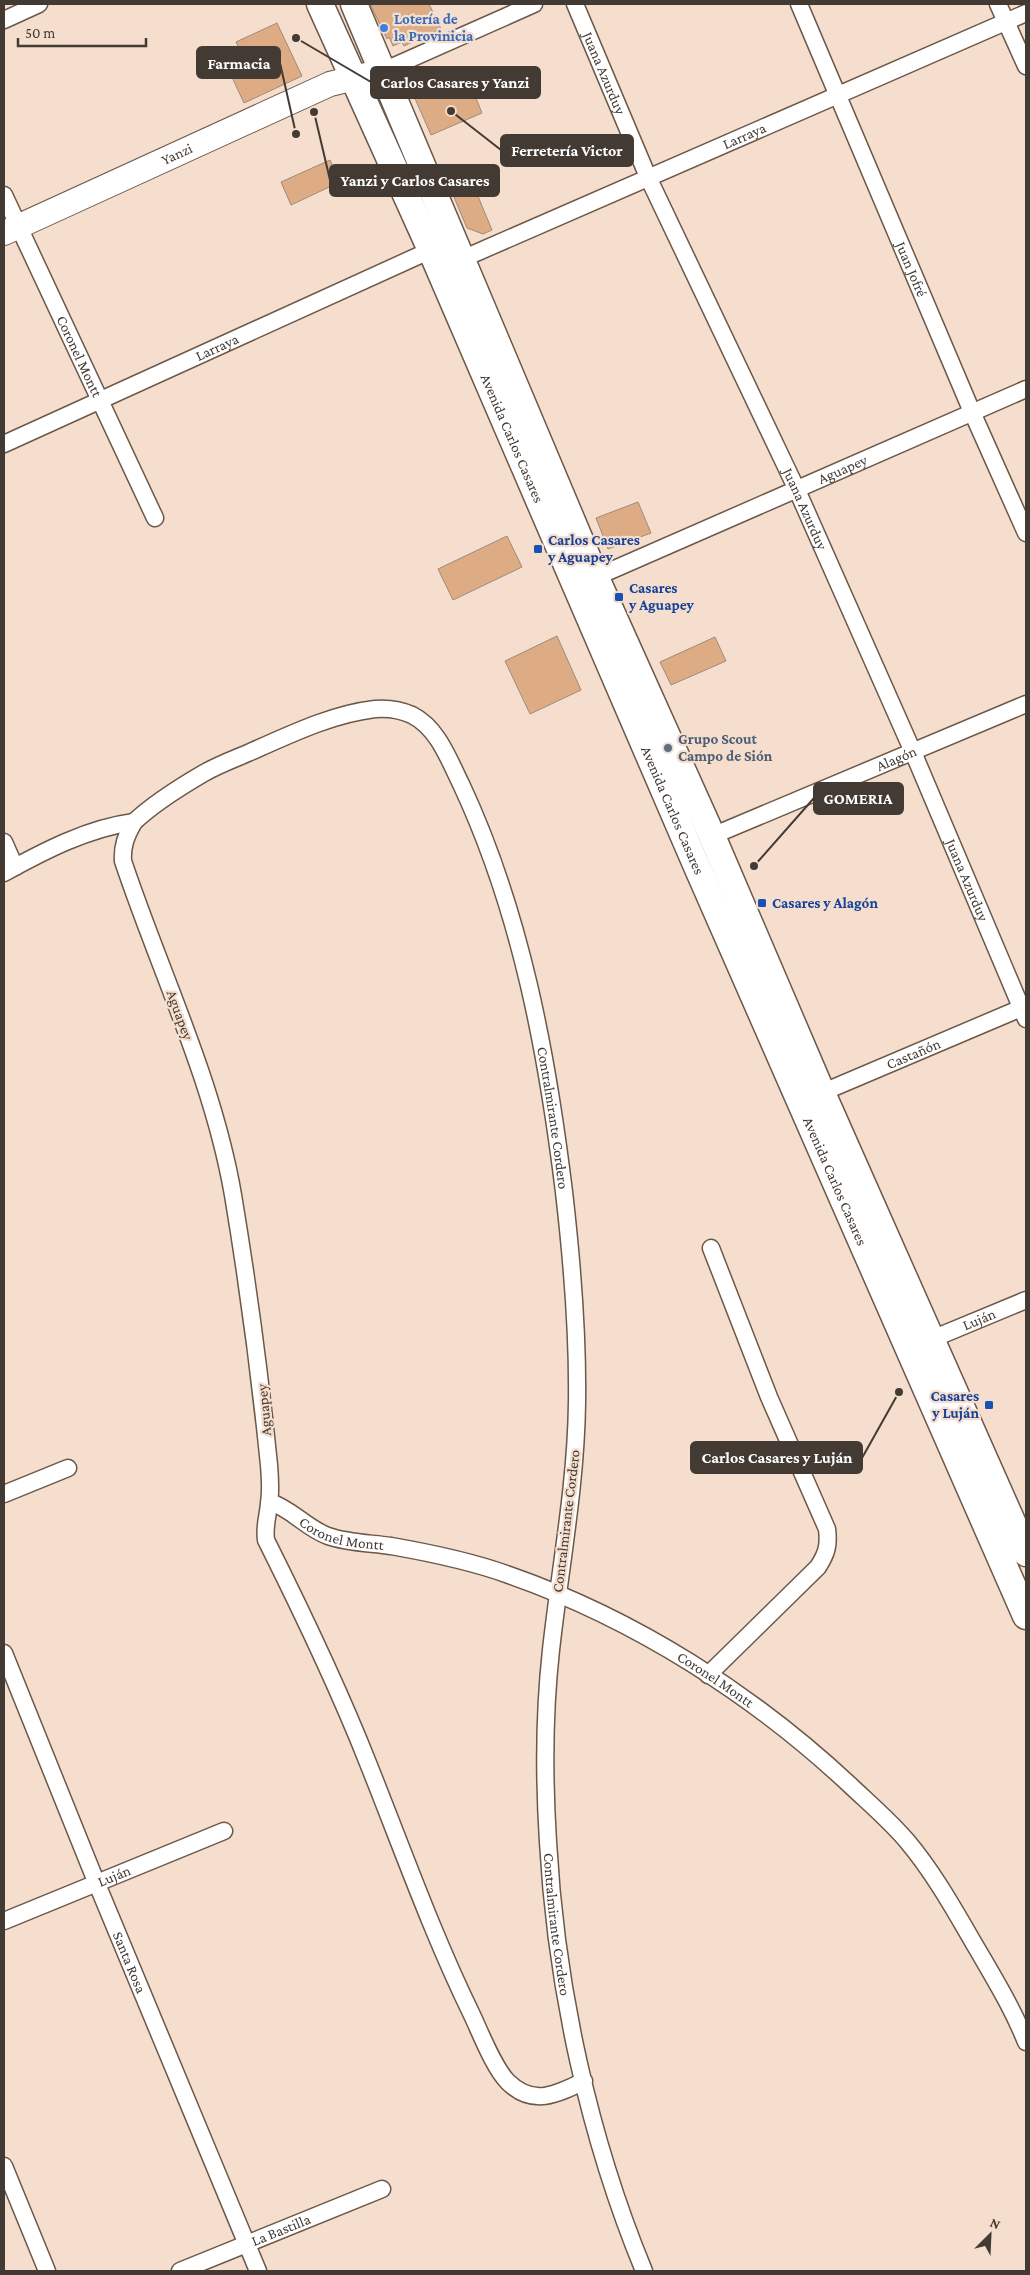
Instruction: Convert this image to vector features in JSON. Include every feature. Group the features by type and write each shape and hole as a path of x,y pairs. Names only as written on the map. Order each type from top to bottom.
{"main road":[{"name":"Avenida Carlos Casares","path":"320,4 431,250 585,581 811,1097 1026,1616"},
{"name":"Avenida Carlos Casares","path":"354,4 462,259 585,581 712,836 811,1097 932,1339 1026,1554"}],"street":[{"path":"4,20 39,4"},
{"path":"383,71 534,4"},
{"name":"Juana Azurduy","path":"575,4 648,177 797,490 1025,1011"},
{"name":"Juan Jofré","path":"799,4 972,412 1026,533"},
{"path":"998,4 1026,66"},
{"name":"Larraya","path":"462,259 839,96 1026,12"},
{"name":"Yanzi","path":"11,230 322,88 352,77 383,71"},
{"name":"Coronel Montt","path":"4,195 11,230 102,401 155,518"},
{"name":"Larraya","path":"4,444 431,250"},
{"name":"Aguapey","path":"585,581 1026,389"},
{"name":"Alagón","path":"712,836 1026,704"},
{"name":"Contralmirante Cordero","path":"134,822 206,771 266,745 346,715 369,710 397,710 413,716 428,726 441,744 470,804 503,892 523,961 538,1024 556,1131 567,1219 574,1299 578,1399 574,1474 550,1657 547,1723 548,1842 554,1913 566,1995 584,2081 608,2178 644,2271"},
{"path":"4,842 10,870 91,832 115,824 134,822"},
{"name":"Aguapey","path":"134,822 122,849 123,861 186,1030 213,1115 232,1193 261,1379 270,1473 270,1502 264,1527 266,1540 344,1702 424,1908 451,1972 490,2054 508,2082 532,2095 547,2097 584,2081"},
{"name":"Castañón","path":"811,1097 1025,1011"},
{"path":"708,1675 818,1567 826,1555 828,1544 827,1529 769,1397 711,1248"},
{"name":"Luján","path":"932,1339 1026,1300"},
{"path":"4,1494 68,1468"},
{"name":"Coronel Montt","path":"270,1502 289,1511 312,1529 335,1538 438,1554 506,1574 557,1593 651,1640 708,1675 785,1729 830,1766 907,1842 942,1890 1002,1993 1026,2042"},
{"name":"Santa Rosa","path":"4,1653 97,1884 258,2271"},
{"name":"Luján","path":"4,1921 224,1831"},
{"path":"4,2166 47,2271"},
{"name":"La Bastilla","path":"180,2271 382,2189"}],"building":[{"path":"370,4 429,4 441,29 404,46 402,42 393,46 389,37 387,39"},
{"path":"277,23 302,76 244,103 230,73 247,65 236,42"},
{"path":"435,68 448,97 472,88 482,113 431,135 413,94 416,93 411,81"},
{"path":"330,160 340,182 291,205 281,182"},
{"path":"475,189 492,230 483,234 467,228 454,197"},
{"path":"638,502 651,533 608,549 596,518"},
{"path":"507,536 522,567 453,600 438,569"},
{"path":"557,636 581,690 530,714 505,661"},
{"path":"715,637 726,661 671,685 660,662"}],"place":[{"name":"Lotería de la Provinicia","path":"384,28"},
{"name":"Carlos Casares y Yanzi","path":"296,38"},
{"name":"Ferretería Victor","path":"451,111"},
{"name":"Yanzi y Carlos Casares","path":"314,112"},
{"name":"Farmacia","path":"296,134"},
{"name":"Carlos Casares y Aguapey","path":"538,549"},
{"name":"Casares y Aguapey","path":"619,597"},
{"name":"Grupo Scout Campo de Sión","path":"668,748"},
{"name":"GOMERIA","path":"754,866"},
{"name":"Casares y Alagón","path":"762,903"},
{"name":"Carlos Casares y Luján","path":"899,1392"},
{"name":"Casares y Luján","path":"989,1405"}]}
